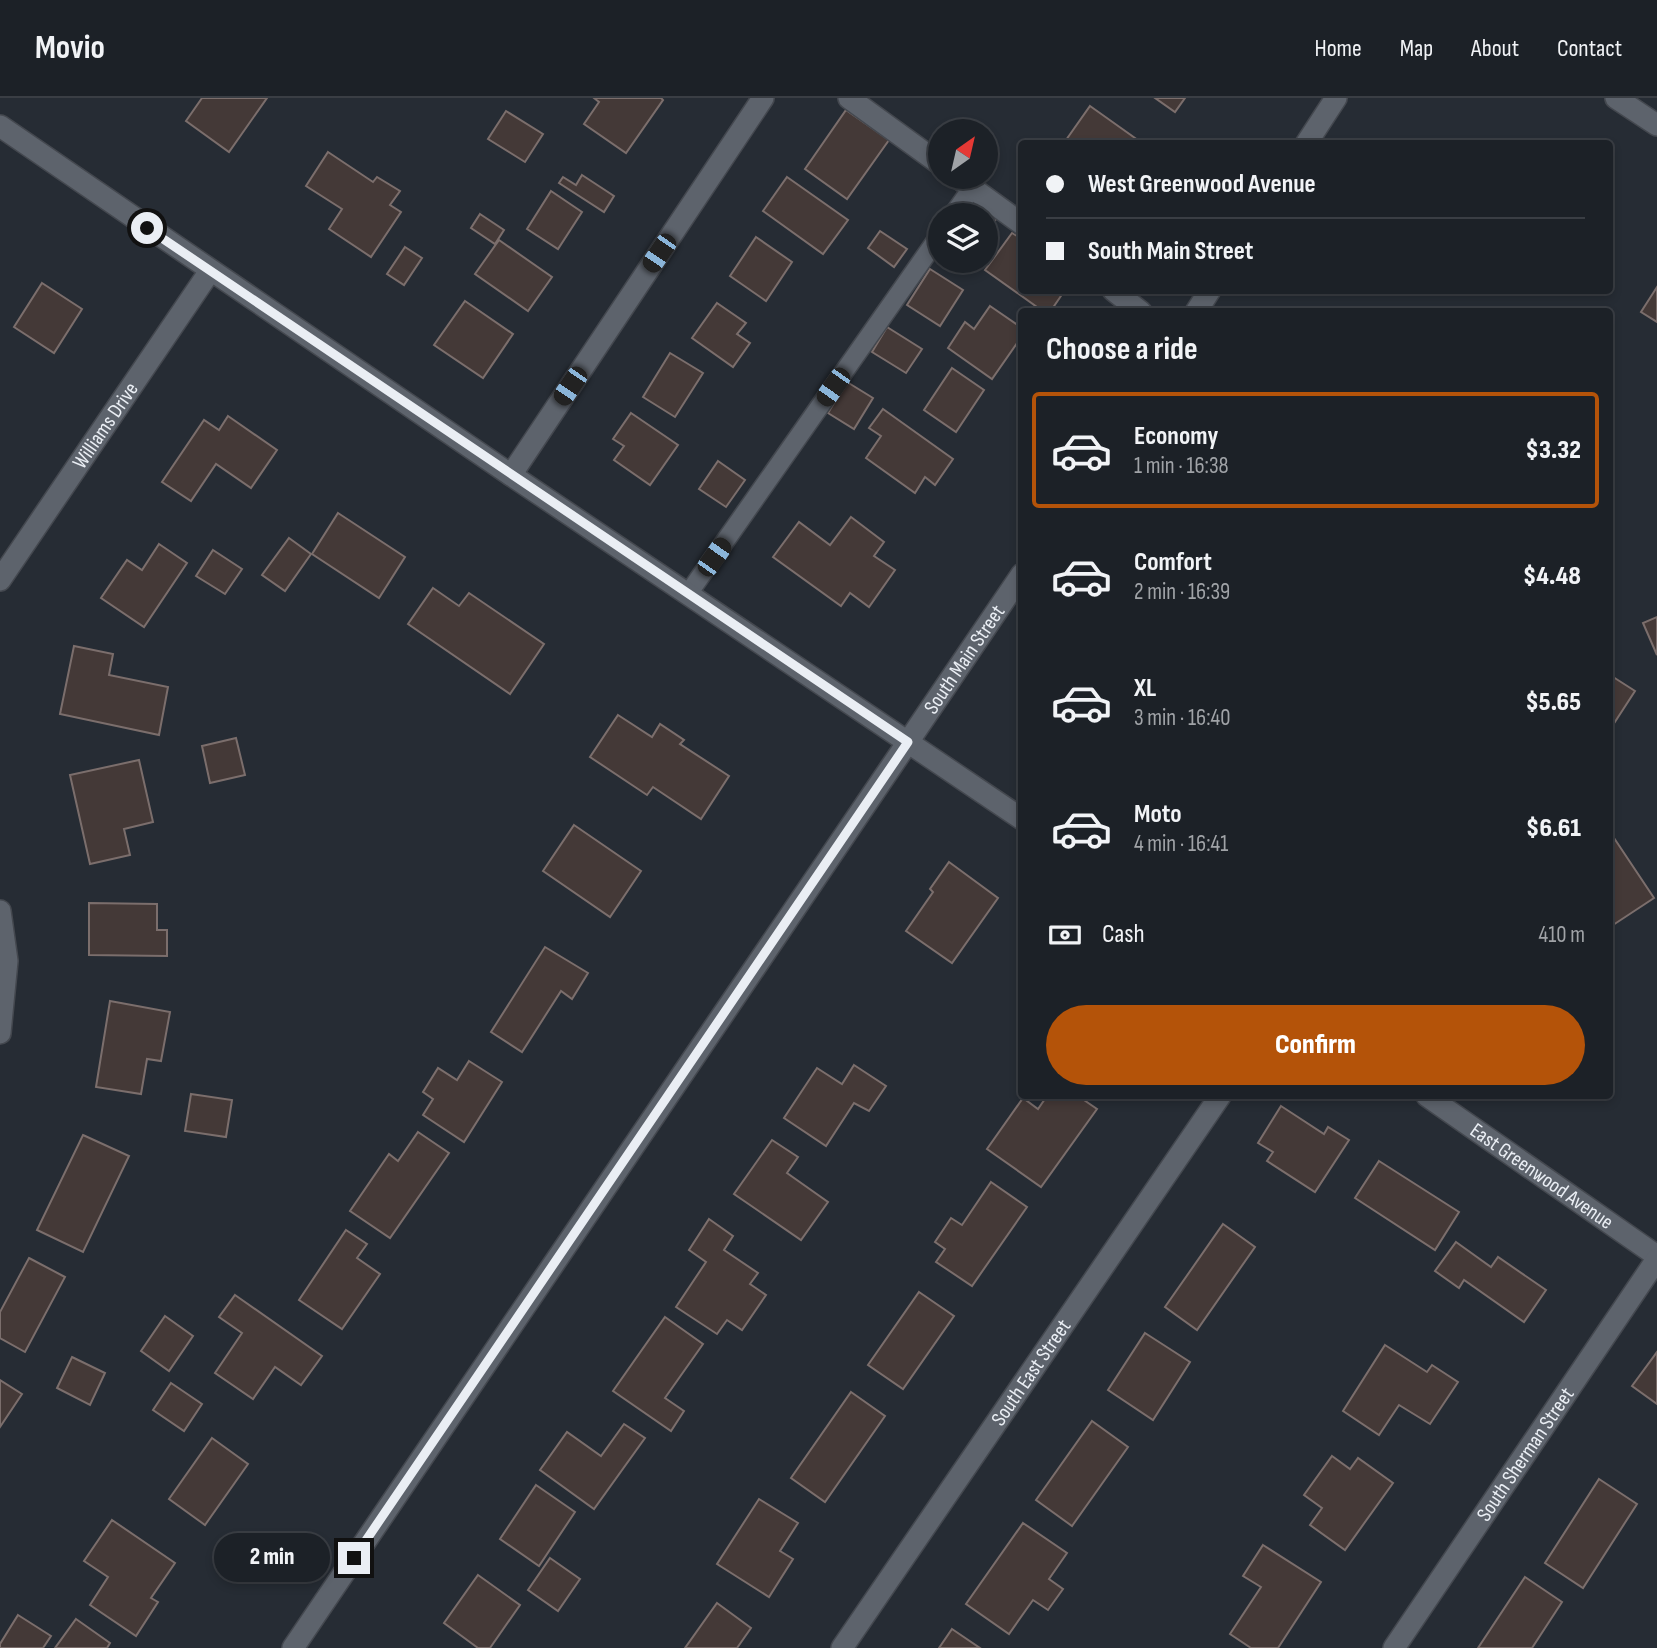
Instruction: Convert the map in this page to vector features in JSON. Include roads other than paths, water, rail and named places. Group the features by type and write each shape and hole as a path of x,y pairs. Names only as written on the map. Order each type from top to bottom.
{"street":[{"path":"511,475 764,98"},
{"path":"849,98 928,155"},
{"path":"1309,140 1336,98"},
{"path":"1616,98 1657,125"},
{"path":"0,126 210,271 1018,816"},
{"path":"972,189 1018,222"},
{"name":"Williams Drive","path":"0,580 210,271"},
{"path":"1118,294 1136,308"},
{"name":"South Main Street","path":"293,1648 1018,580"},
{"path":"0,911 7,961 0,1033"},
{"name":"South East Street","path":"842,1648 1218,1099"},
{"name":"East Greenwood Avenue","path":"1431,1099 1657,1257"},
{"name":"South Sherman Street","path":"1394,1648 1657,1257"}],"lane":[{"path":"688,594 928,252"}]}
